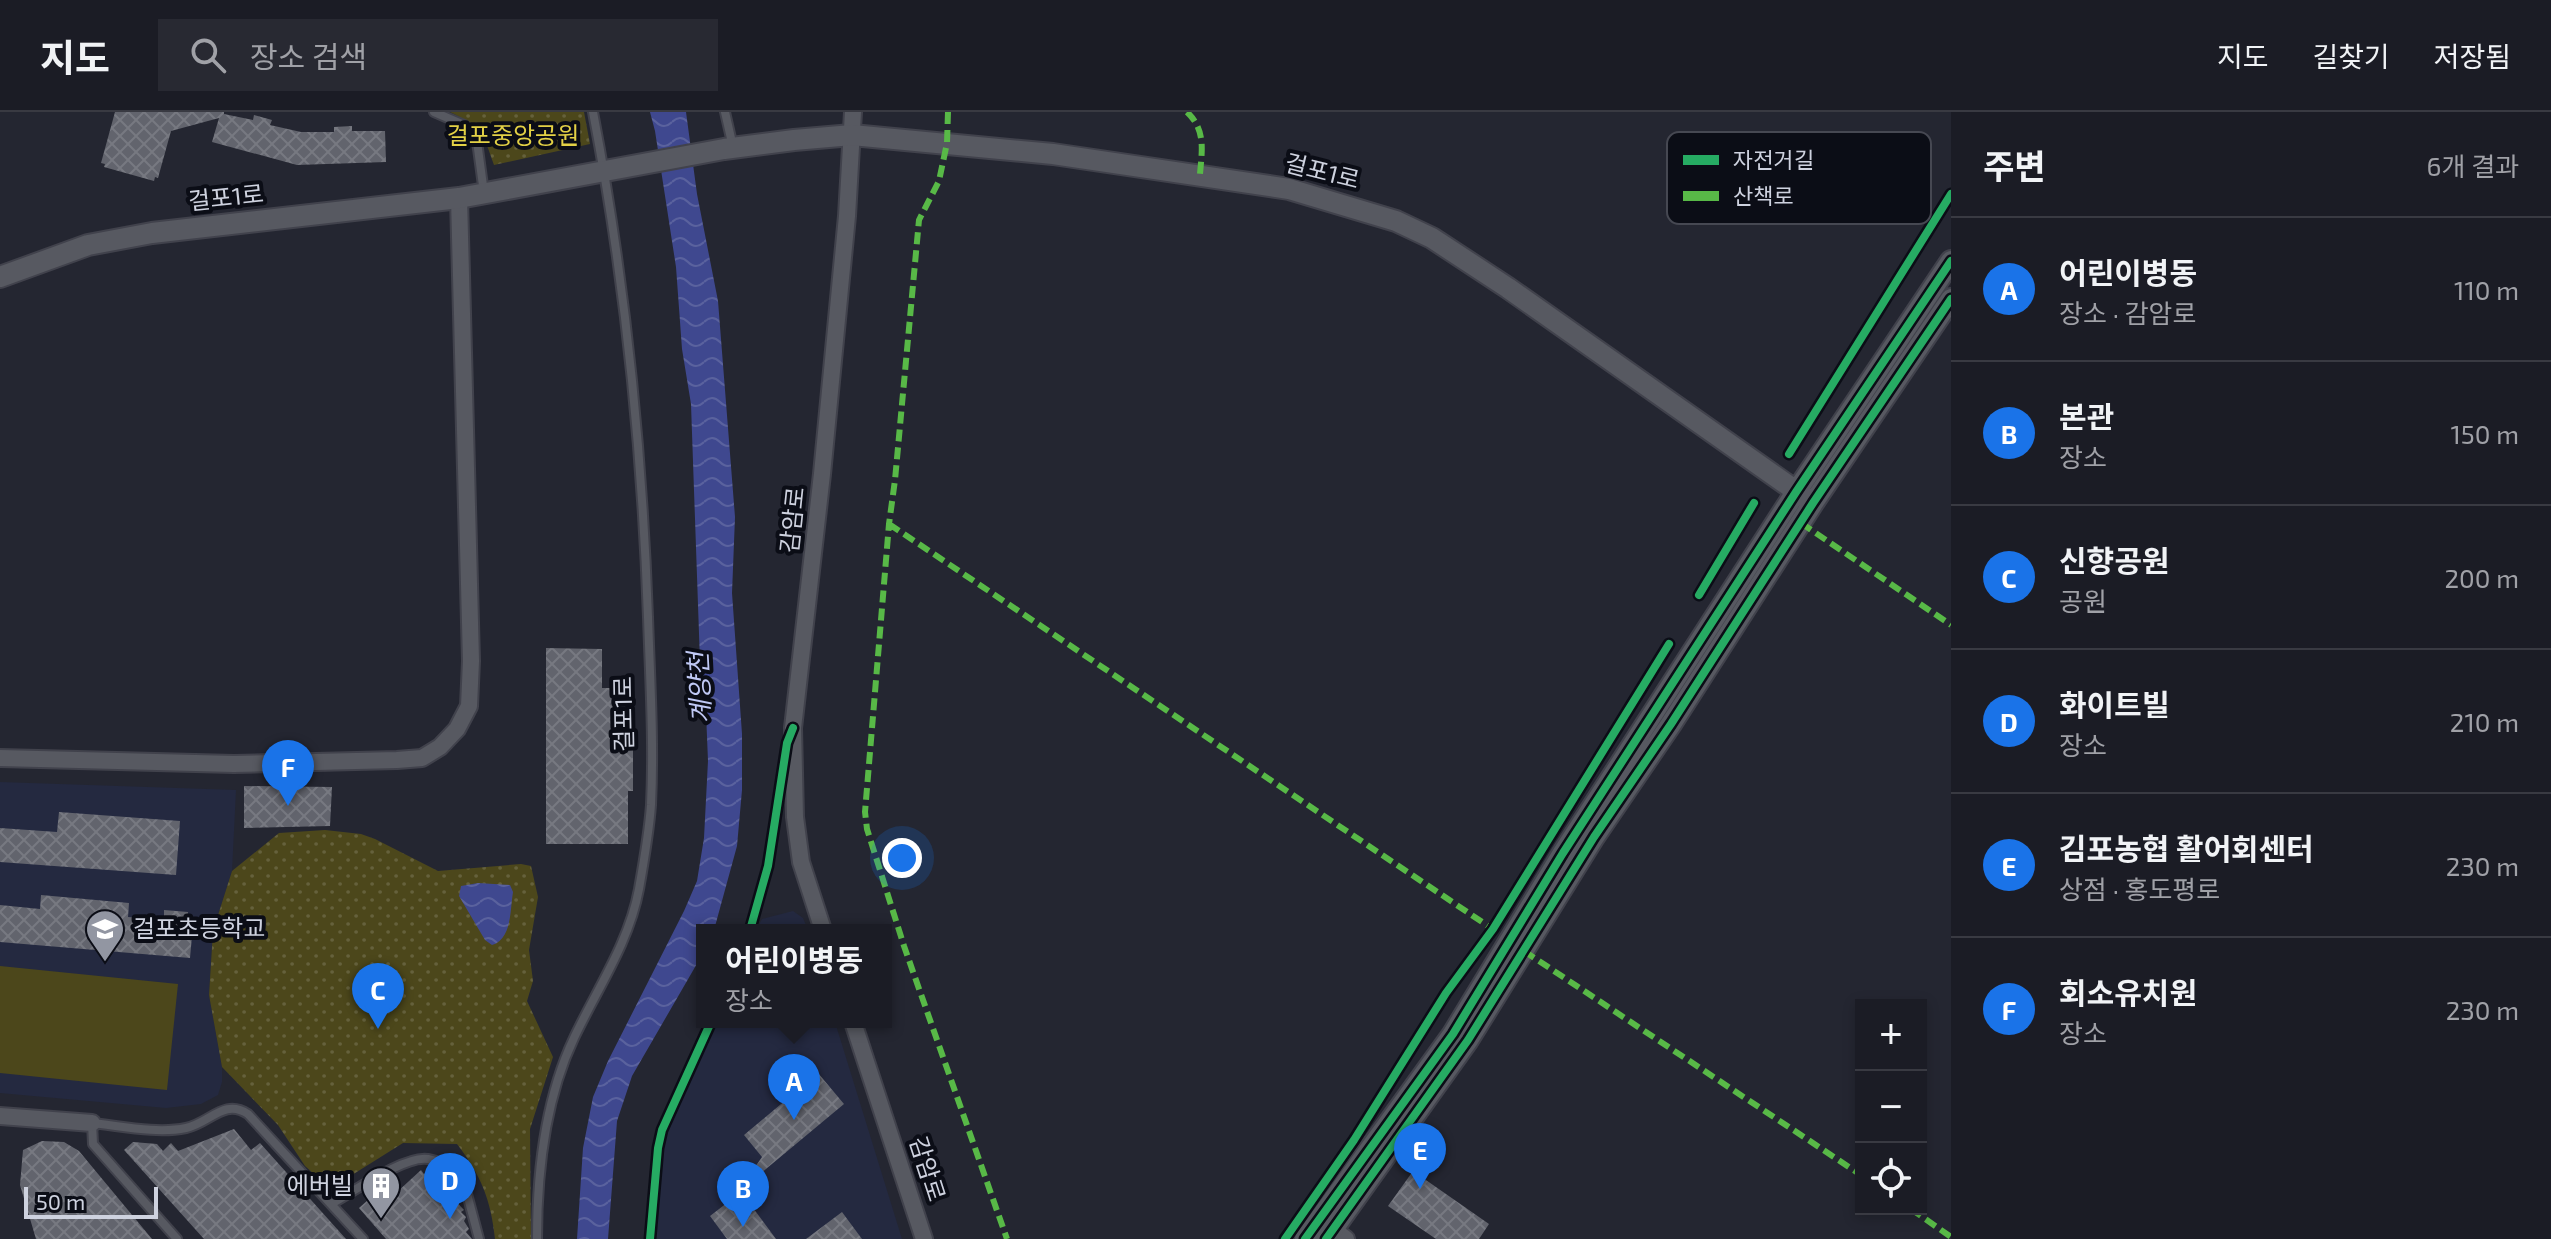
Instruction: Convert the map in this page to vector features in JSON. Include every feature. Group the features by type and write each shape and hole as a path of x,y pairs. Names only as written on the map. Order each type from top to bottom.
{"street":[{"name":"감암로","path":"821,924 801,862 795,817 793,728 822,474 853,112"},
{"name":"걸포1로","path":"0,277 88,245 152,233 459,198 728,149 852,135 1053,154 1289,189 1396,221 1432,238 1508,288 1805,497"},
{"path":"0,758 234,764 397,760 422,758 440,747 457,729 469,706 471,661 459,198"},
{"path":"1305,1239 1331,1232 1468,1040 1594,837 1671,724 1805,497 1951,261"},
{"path":"1805,497 1951,299"},
{"name":"감암로","path":"855,1028 924,1239"},
{"path":"0,1116 92,1123"}],"lane":[{"path":"434,112 464,125 476,134 484,194"},
{"path":"593,112 611,170"},
{"path":"725,112 728,149"},
{"name":"걸포1로","path":"537,1239 546,1125 562,1066 619,951 627,927 637,895 651,806 650,680 640,469 632,360 611,170"},
{"path":"177,1239 93,1144 92,1123 172,1130 202,1123 226,1108 239,1108 257,1123 363,1239"},
{"path":"331,1204 402,1165 425,1158 445,1164 462,1175 479,1239"}],"shaded area":[{"name":"걸포초등학교","path":"0,782 236,790 232,871 213,931 209,995 222,1067 218,1095 201,1104 166,1108 0,1093"},
{"path":"793,911 806,924 759,924 762,919"},
{"path":"714,1028 837,1028 902,1239 654,1239 665,1132"}],"green space":[{"name":"걸포중앙공원","path":"450,112 584,112 590,144 494,165 480,132"},
{"path":"325,830 361,834 375,839 438,871 521,864 531,866 538,897 529,950 533,981 527,1001 553,1057 530,1129 531,1239 495,1239 484,1188 457,1144 403,1143 344,1180 315,1175 305,1166 278,1125 222,1067 209,995 213,931 232,871 279,833"},
{"path":"0,966 178,984 167,1090 0,1073"}],"water":[{"path":"650,112 686,112 697,194 718,301 735,517 732,593 742,734 742,790 737,846 716,924 696,924 696,965 632,1076 617,1121 608,1239 577,1239 583,1148 593,1097 697,881 704,838 708,761 700,662 691,404 682,349 676,267"},
{"path":"478,883 510,885 513,892 507,930 499,942 492,945 485,940 459,896 461,886"}],"building":[{"path":"115,112 224,112 253,120 254,115 272,120 270,125 301,132 334,132 334,127 352,126 352,131 385,131 386,162 297,165 212,142 219,118 171,131 158,178 155,177 154,181 104,167 105,164 101,163"},
{"path":"546,648 602,649 602,688 625,688 625,739 633,739 633,791 628,791 628,844 546,844"},
{"path":"244,786 332,787 330,826 244,828"},
{"path":"59,812 180,821 176,875 0,862 0,828 57,832"},
{"path":"41,895 129,903 128,917 164,920 164,910 188,912 187,925 193,925 190,958 0,942 0,905 40,909"},
{"path":"818,1073 844,1104 749,1183 746,1180 762,1157 744,1135"},
{"path":"234,1129 251,1150 260,1143 346,1239 204,1239 124,1150 133,1142 157,1144 163,1151 171,1143 178,1151"},
{"path":"42,1141 64,1142 79,1151 152,1239 36,1239 20,1185 23,1150"},
{"path":"430,1169 436,1176 440,1173 455,1189 449,1194 464,1210 461,1212 469,1229 466,1232 472,1239 386,1239 359,1208 377,1192 381,1197 391,1188 396,1193 421,1170 424,1174"},
{"path":"1413,1171 1489,1224 1479,1239 1436,1239 1388,1206"},
{"path":"739,1189 776,1239 727,1239 710,1216 732,1199"},
{"path":"842,1212 862,1239 806,1239"}],"marked path":[{"path":"948,112 947,143 939,181 919,220 865,812 867,829 904,946 1007,1239"},
{"path":"1187,112 1200,133 1200,174"},
{"path":"1801,523 1951,625"},
{"path":"889,524 1497,932"},
{"path":"1524,951 1855,1171"},
{"path":"1920,1215 1951,1237"}],"cycle path":[{"path":"1789,454 1951,194"},
{"path":"1305,1239 1453,1034 1563,853 1796,492 1951,261"},
{"path":"1326,1239 1468,1040 1594,837 1951,299"},
{"path":"1699,595 1754,503"},
{"path":"1285,1239 1354,1140 1446,993 1493,929 1669,644"},
{"path":"752,924 768,866 787,743 793,728"},
{"path":"650,1239 662,1130 708,1028"}],"place":[{"name":"회소유치원","path":"288,806"},
{"name":"걸포초등학교","path":"105,963"},
{"name":"신향공원","path":"378,1029"},
{"name":"어린이병동","path":"794,1120"},
{"name":"김포농협 활어회센터","path":"1420,1189"},
{"name":"화이트빌","path":"450,1219"},
{"name":"에버빌","path":"381,1220"},
{"name":"본관","path":"743,1227"}],"water label":[{"name":"계양천","path":"700,688"}]}
